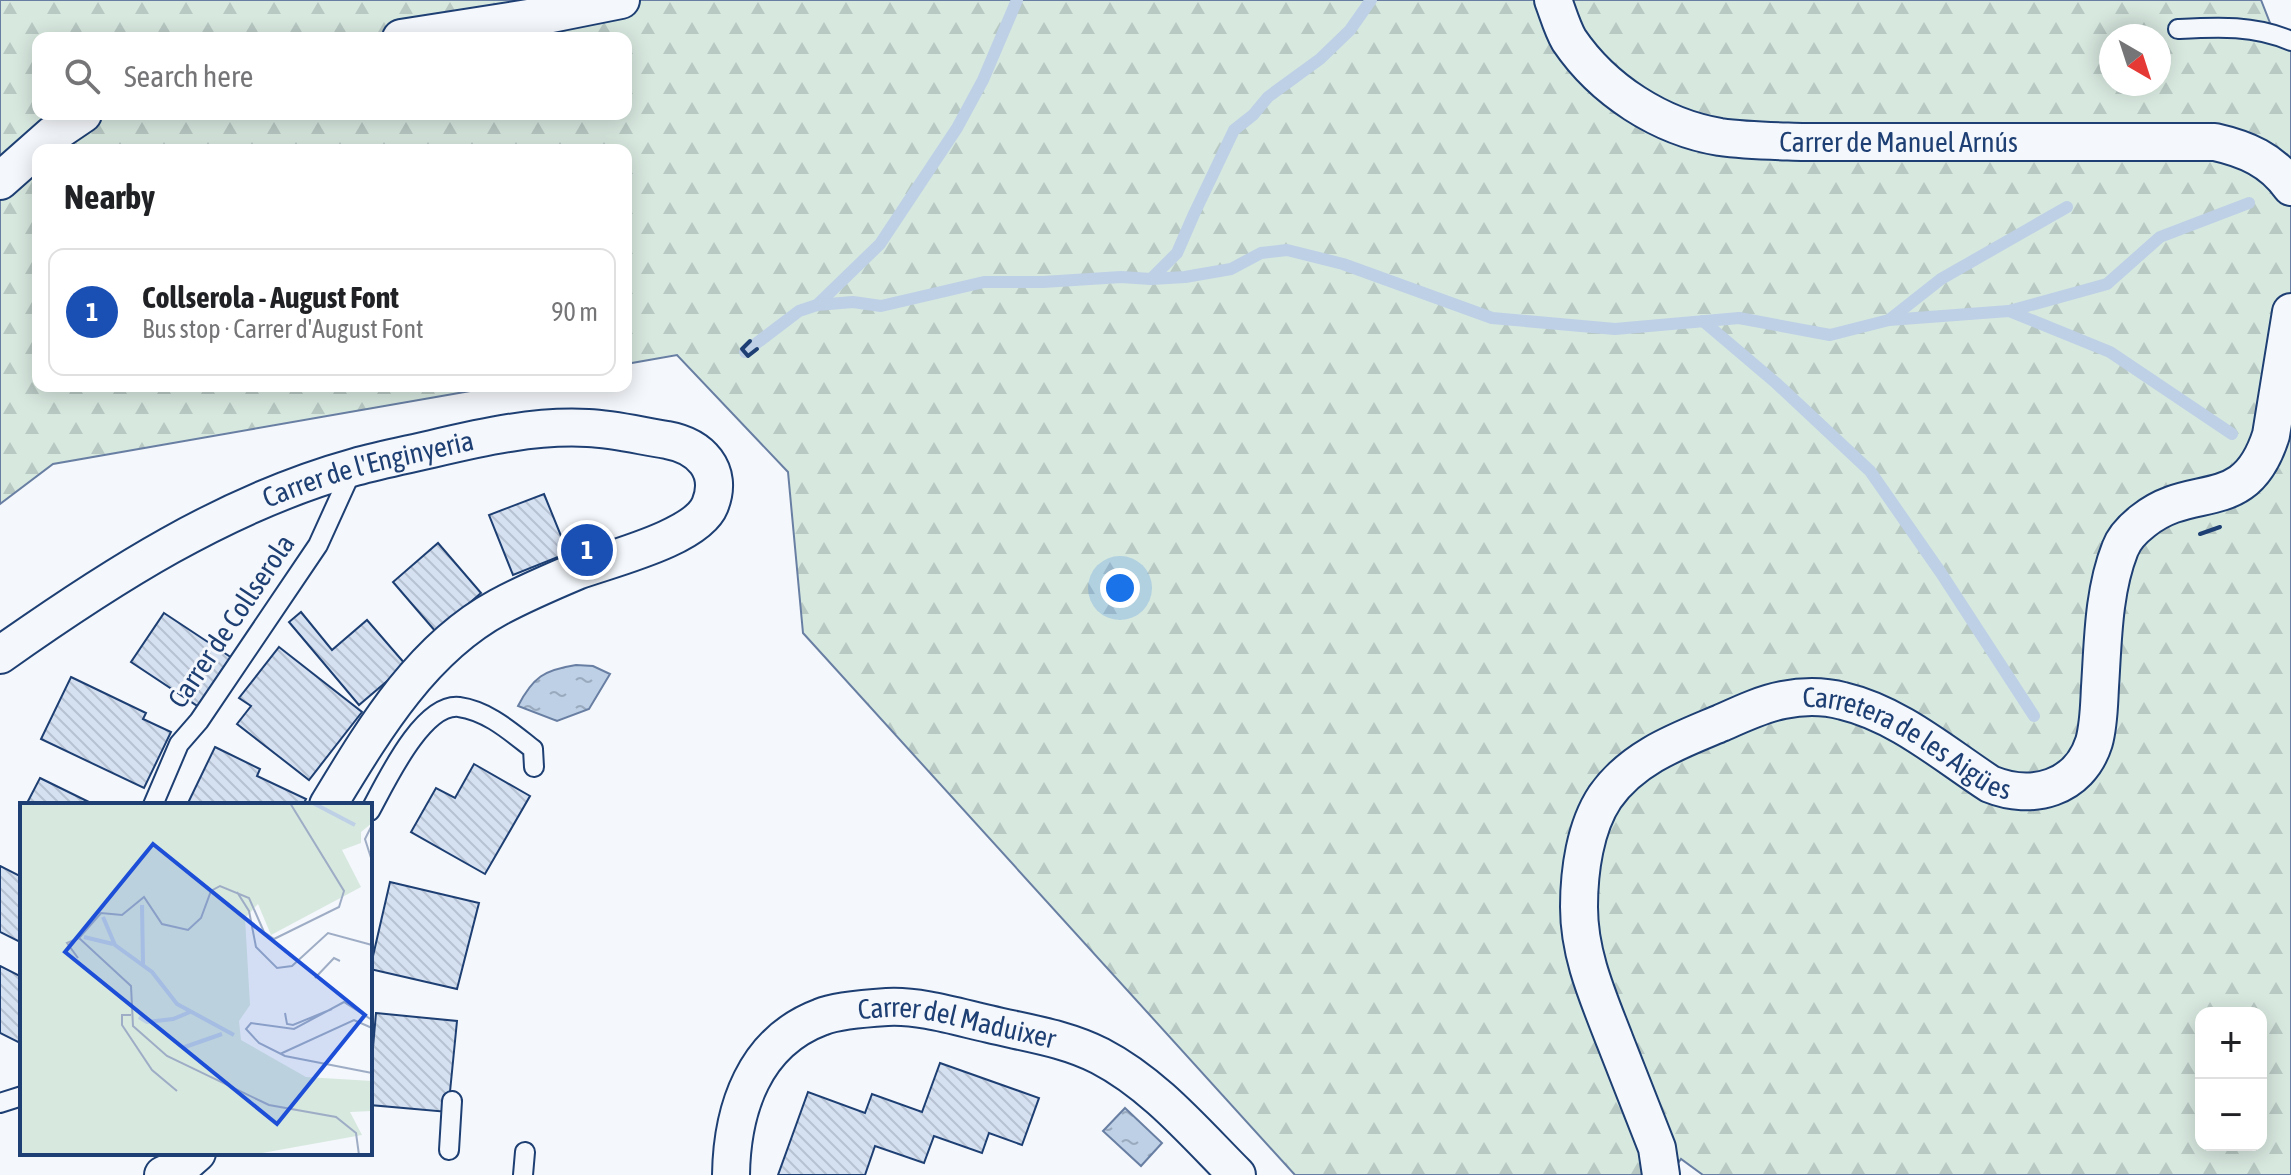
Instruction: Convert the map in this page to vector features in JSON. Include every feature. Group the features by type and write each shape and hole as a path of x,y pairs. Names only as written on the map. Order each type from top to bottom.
{"street":[{"path":"439,32 621,0"},
{"name":"Carrer de Manuel Arnús","path":"1553,0 1567,37 1607,83 1658,117 1687,129 1717,136 1805,142 2215,142 2255,154 2286,171"},
{"path":"42,144 74,120"},
{"path":"0,181 32,153"},
{"name":"Carretera de les Aigües","path":"1661,1175 1657,1148 1590,977 1582,943 1579,908 1583,865 1592,823 1605,797 1624,775 1666,746 1750,710 1781,700 1811,696 1841,700 1874,710 1990,784 2006,791 2039,791 2056,786 2070,777 2093,744 2111,574 2121,545 2135,527 2152,513 2183,500 2218,494 2241,482 2257,465 2271,435 2290,315"},
{"name":"Carrer de l'Enginyeria","path":"0,655 66,608 172,543 303,484 353,468 490,436 543,429 590,428 677,442 696,451 710,467 714,481 714,496 709,510 699,521 675,536 575,572 511,601 466,628 438,652 413,680 329,803"},
{"name":"Carrer del Maduixer","path":"731,1175 731,1146 739,1110 751,1080 765,1057 791,1033 823,1016 890,1007 940,1013 1068,1042 1101,1056 1132,1076 1171,1109 1237,1175"},
{"path":"163,1175 181,1167 195,1155"}],"lane":[{"path":"2178,29 2238,26 2274,33 2291,41"},
{"name":"Carrer de Collserola","path":"154,803 179,744 199,721 318,545 353,468"},
{"path":"372,808 418,731 437,713 457,707 495,720 533,749 534,767"},
{"path":"0,1103 20,1097"},
{"path":"449,1150 452,1101"},
{"path":"523,1175 525,1152"}],"green space":[{"path":"0,0 2261,0 2274,33 2291,41 2291,1175 1703,1175 1681,1159 1675,1175 1295,1175 803,633 788,472 677,355 632,363 632,144 32,144 32,392 465,392 53,464 0,504"}],"water":[{"path":"576,665 593,666 610,674 589,709 557,721 518,706 541,676"},
{"path":"1125,1108 1162,1143 1141,1166 1103,1131"}],"building":[{"path":"544,494 568,553 513,575 489,515"},
{"path":"438,543 481,593 436,632 393,582"},
{"path":"301,612 332,650 367,620 406,665 359,705 289,622"},
{"path":"164,613 232,658 199,707 131,662"},
{"path":"279,647 362,712 309,780 237,724 251,706 239,698"},
{"path":"71,677 146,713 143,719 171,732 144,788 41,739"},
{"path":"215,747 260,769 257,776 306,799 304,803 188,803"},
{"path":"474,764 530,796 485,874 411,832 436,788 455,798"},
{"path":"40,778 91,803 27,803"},
{"path":"0,866 20,876 20,942 0,932"},
{"path":"390,882 479,903 457,989 372,969"},
{"path":"0,966 20,976 20,1043 0,1033"},
{"path":"376,1013 457,1021 448,1112 372,1105"},
{"path":"940,1063 1039,1098 1022,1145 989,1133 982,1153 934,1136 924,1163 875,1146 865,1175 778,1175 808,1092 865,1113 872,1094 922,1112"}],"waterway":[{"path":"817,305 880,244 957,128 983,80 1017,0"},
{"path":"1151,279 1177,253 1234,130 1253,115 1268,97 1320,59 1350,30 1371,0"},
{"path":"2009,311 2107,284 2160,237 2249,203"},
{"path":"1889,320 1941,279 2067,207"},
{"path":"745,352 799,311 817,305 853,302 881,306 984,282 1185,277 1231,269 1261,253 1287,250 1343,264 1492,318 1615,329 1739,318 1830,335 1889,320 2009,311 2110,352 2232,434"},
{"path":"1703,321 1776,383 1870,471 2034,716"}],"wall":[{"path":"750,341 742,349 748,356 757,349"},
{"path":"2200,534 2220,527"}],"place":[{"name":"Collserola - August Font","path":"587,550"}]}
